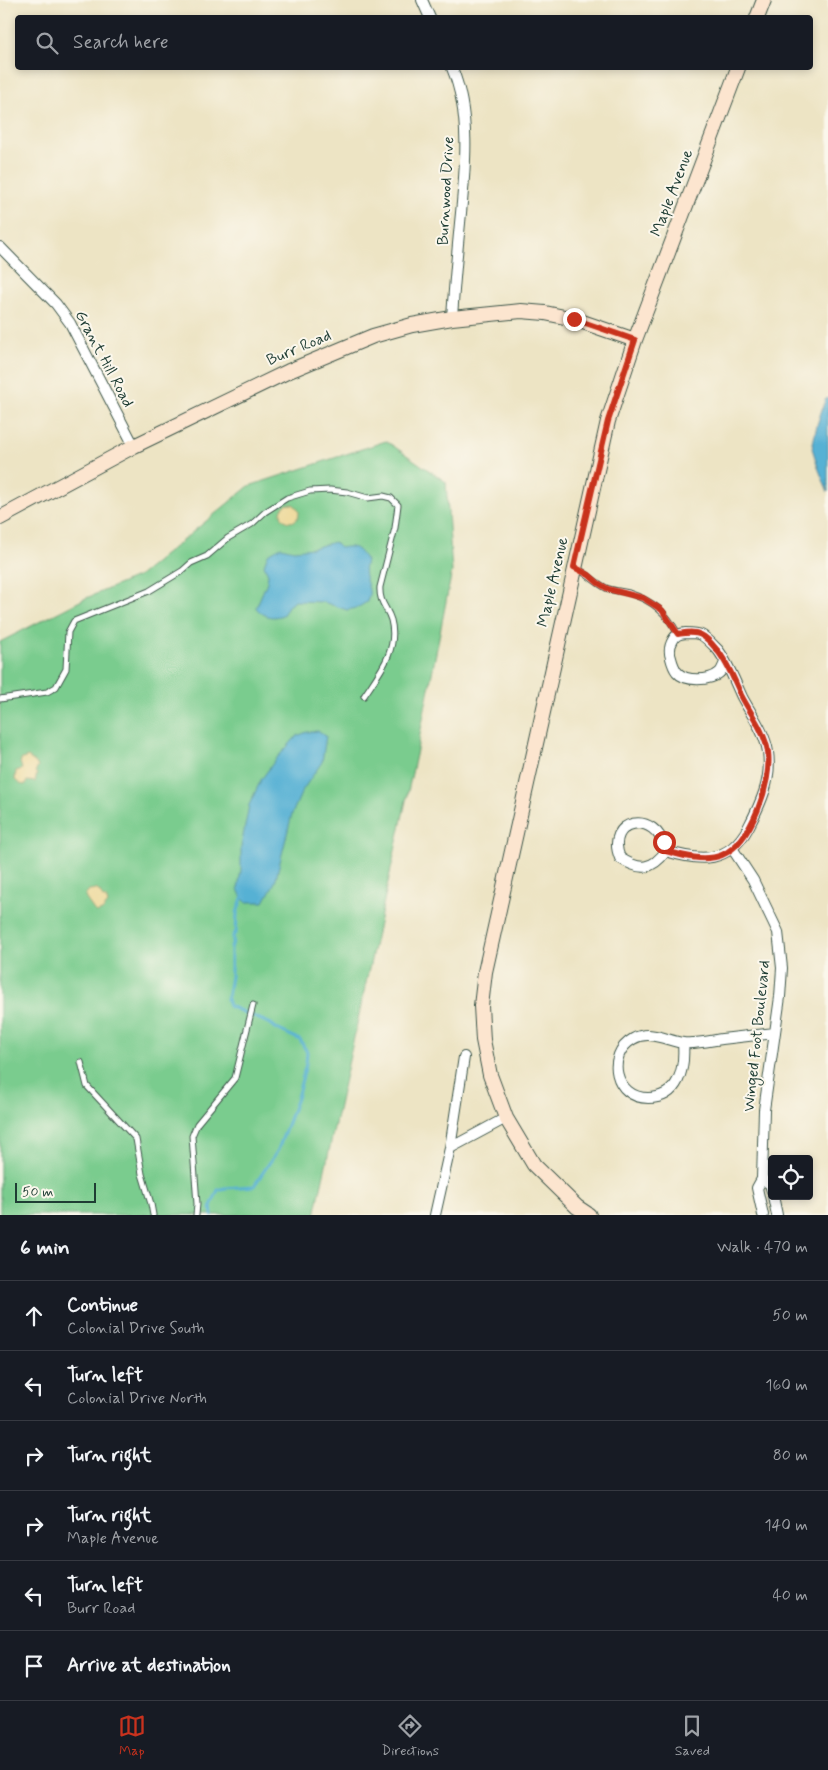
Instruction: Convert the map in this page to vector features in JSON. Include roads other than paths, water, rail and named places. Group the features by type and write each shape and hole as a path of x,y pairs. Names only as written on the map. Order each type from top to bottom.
{"street":[{"path":"422,0 429,15"},
{"path":"758,15 764,0"},
{"name":"Burnwood Drive","path":"452,318 465,148 464,118 459,89 453,70"},
{"name":"Maple Avenue","path":"589,1215 577,1207 534,1165 506,1118 490,1075 483,1040 481,1006 483,989 487,963 574,567 608,421 635,340 737,70"},
{"name":"Grant Hill Road","path":"0,247 56,304 70,322 134,446"},
{"name":"Burr Road","path":"0,518 134,446 289,371 373,336 412,325 452,318 521,311 545,313 574,319 635,340"},
{"path":"666,851 705,858 722,855 732,848 744,835 762,803 768,778 768,750 756,721 725,663 718,651 700,634 678,634 672,640 670,653 677,673 689,678 707,678 720,672 725,663"},
{"path":"640,822 650,826 658,833 664,842 666,851 658,861 647,868 638,867 620,858 616,849 617,838 622,830 630,824 640,822"},
{"name":"Winged Foot Boulevard","path":"732,848 753,880 778,932 782,968 764,1110 762,1178 757,1188 763,1215"},
{"path":"683,1043 679,1079 671,1091 659,1098 645,1098 632,1094 621,1086 616,1062 623,1047 633,1038 653,1035 683,1043 698,1043 775,1033"},
{"path":"435,1215 450,1148 464,1057"},
{"path":"450,1148 506,1118"},
{"path":"762,1178 768,1182"},
{"path":"774,1200 778,1215"}],"lane":[{"path":"0,699 47,692 56,687 66,669 68,632 74,621 149,591 191,563 207,556 228,538 252,524 265,512 287,498 310,491 330,490 347,492 368,498 382,496 391,498 398,505 395,528 379,598 390,618 393,632 392,650 364,696"},
{"path":"574,567 608,589 643,598 662,610 678,634"},
{"path":"196,1215 197,1204 192,1136 197,1124 235,1078 252,1008"},
{"path":"81,1062 87,1086 136,1139 142,1174 152,1204 153,1215"}],"water":[{"path":"828,397 828,492 812,448 817,425 825,400"},
{"path":"334,542 340,548 356,548 366,561 364,573 369,591 367,602 357,608 347,610 323,602 295,601 288,606 283,615 275,617 265,615 256,608 267,582 268,574 264,565 268,554 281,547 294,550 313,548"},
{"path":"318,731 326,736 322,762 302,791 292,814 275,882 264,902 246,902 238,889 241,870 241,847 249,805 261,780 276,759 297,736 307,732"}],"waterway":[{"path":"212,1215 211,1206 218,1190 254,1186 278,1150 297,1098 306,1064 307,1052 300,1040 271,1024 229,1006 227,1000 231,976 231,948 233,936 236,932 237,913 242,898"}]}
